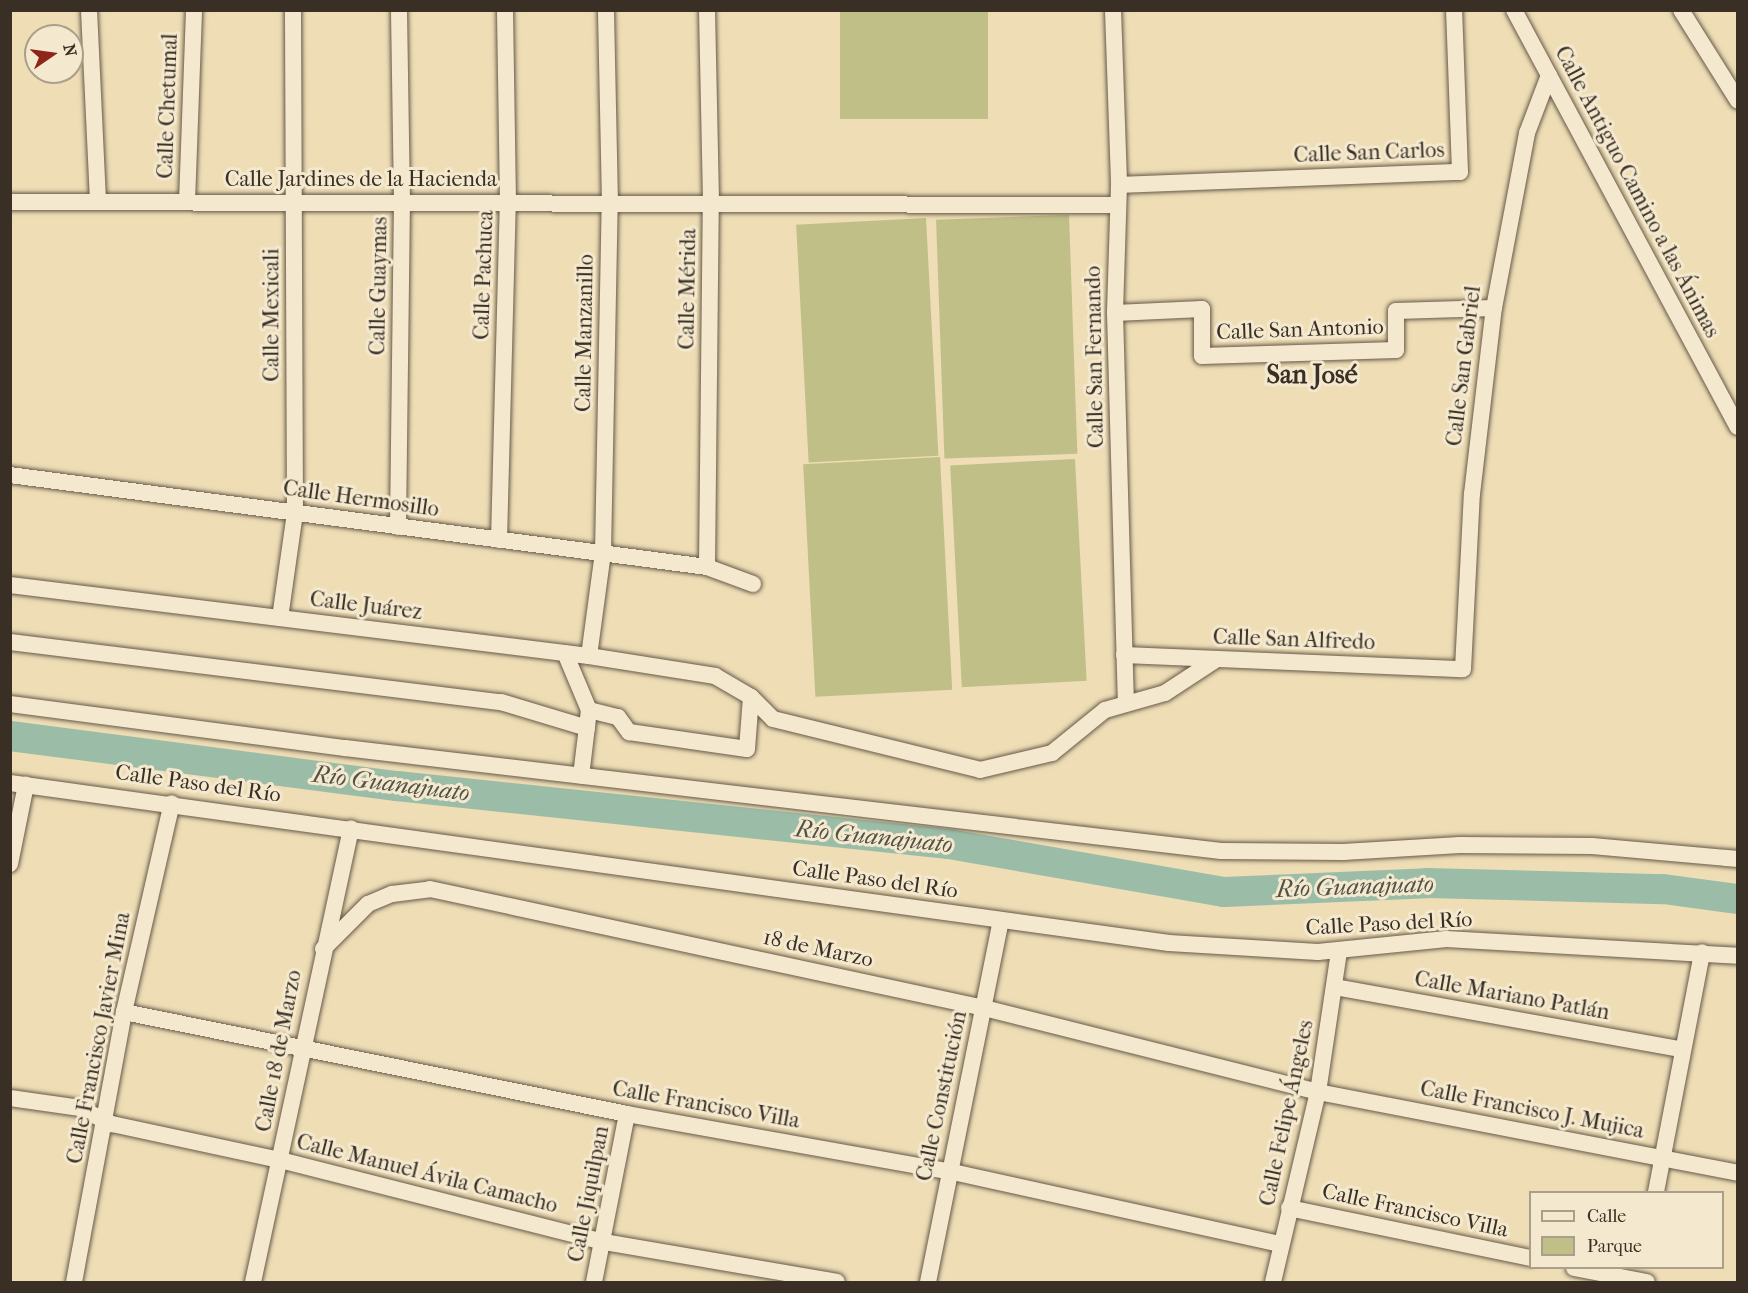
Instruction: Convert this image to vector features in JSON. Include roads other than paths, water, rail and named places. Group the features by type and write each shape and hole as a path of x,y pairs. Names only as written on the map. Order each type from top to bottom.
{"street":[{"path":"89,10 98,201"},
{"name":"Calle Chetumal","path":"187,202 194,10"},
{"name":"Calle Mexicali","path":"280,618 295,513 293,10"},
{"name":"Calle Guaymas","path":"398,526 402,202 399,10"},
{"name":"Calle Pachuca","path":"499,540 508,202 506,10"},
{"name":"Calle Manzanillo","path":"589,656 603,554 610,203 606,10"},
{"name":"Calle Mérida","path":"706,567 711,201 707,10"},
{"name":"Calle San Fernando","path":"1113,10 1119,185 1115,313 1126,704"},
{"name":"Calle San Carlos","path":"1119,185 1460,172 1454,10"},
{"name":"Calle Antiguo Camino a las Ánimas","path":"1514,10 1737,427"},
{"path":"1681,10 1737,101"},
{"name":"Calle San Gabriel","path":"1463,669 1472,494 1494,308 1527,134 1549,75"},
{"name":"Calle Jardines de la Hacienda","path":"10,202 295,204 711,201 762,206 1118,205"},
{"name":"Calle San Antonio","path":"1115,313 1202,309 1202,356 1396,350 1396,311 1494,308"},
{"name":"Calle Hermosillo","path":"10,475 706,567 753,584"},
{"name":"Calle Juárez","path":"10,585 589,656 715,676 752,697"},
{"path":"10,642 501,702 587,728"},
{"path":"565,653 589,710 581,776"},
{"name":"Calle San Alfredo","path":"1124,655 1463,669"},
{"path":"752,697 773,719 980,770 1052,753 1106,710 1165,693 1217,659"},
{"path":"589,710 618,717 629,732 747,749 752,697"},
{"path":"10,704 581,776 1221,851 1343,852 1460,845 1592,846 1737,859"},
{"path":"10,864 18,784"},
{"name":"Calle Paso del Río","path":"18,784 172,803 1168,943 1339,952 1446,939 1702,952 1737,956"},
{"name":"Calle Francisco Javier Mina","path":"74,1282 124,1012 172,803"},
{"name":"Calle 18 de Marzo","path":"253,1282 323,949 351,828"},
{"name":"18 de Marzo","path":"323,949 368,904 392,894 430,889 984,1008 1318,1092"},
{"name":"Calle Constitución","path":"928,1282 948,1171 1001,920"},
{"name":"Calle Felipe Ángeles","path":"1273,1282 1318,1092 1339,952"},
{"path":"1656,1191 1681,1049 1702,952"},
{"name":"Calle Mariano Patlán","path":"1335,987 1681,1049"},
{"name":"Calle Francisco Villa","path":"124,1012 627,1114 948,1171 1281,1244"},
{"name":"Calle Francisco J. Mujica","path":"1318,1092 1737,1173"},
{"name":"Calle Manuel Ávila Camacho","path":"10,1098 80,1108 105,1120 280,1160 604,1242 837,1282"},
{"name":"Calle Jiquilpan","path":"594,1282 604,1242 627,1114"},
{"name":"Calle Francisco Villa","path":"1289,1208 1529,1258"},
{"path":"1581,1269 1642,1278"}],"waterway":[{"name":"Río Guanajuato","path":"10,736 397,786 949,844 1224,892 1427,883 1663,889 1738,899"}],"district":[{"name":"San José","path":"1312,375"}]}
